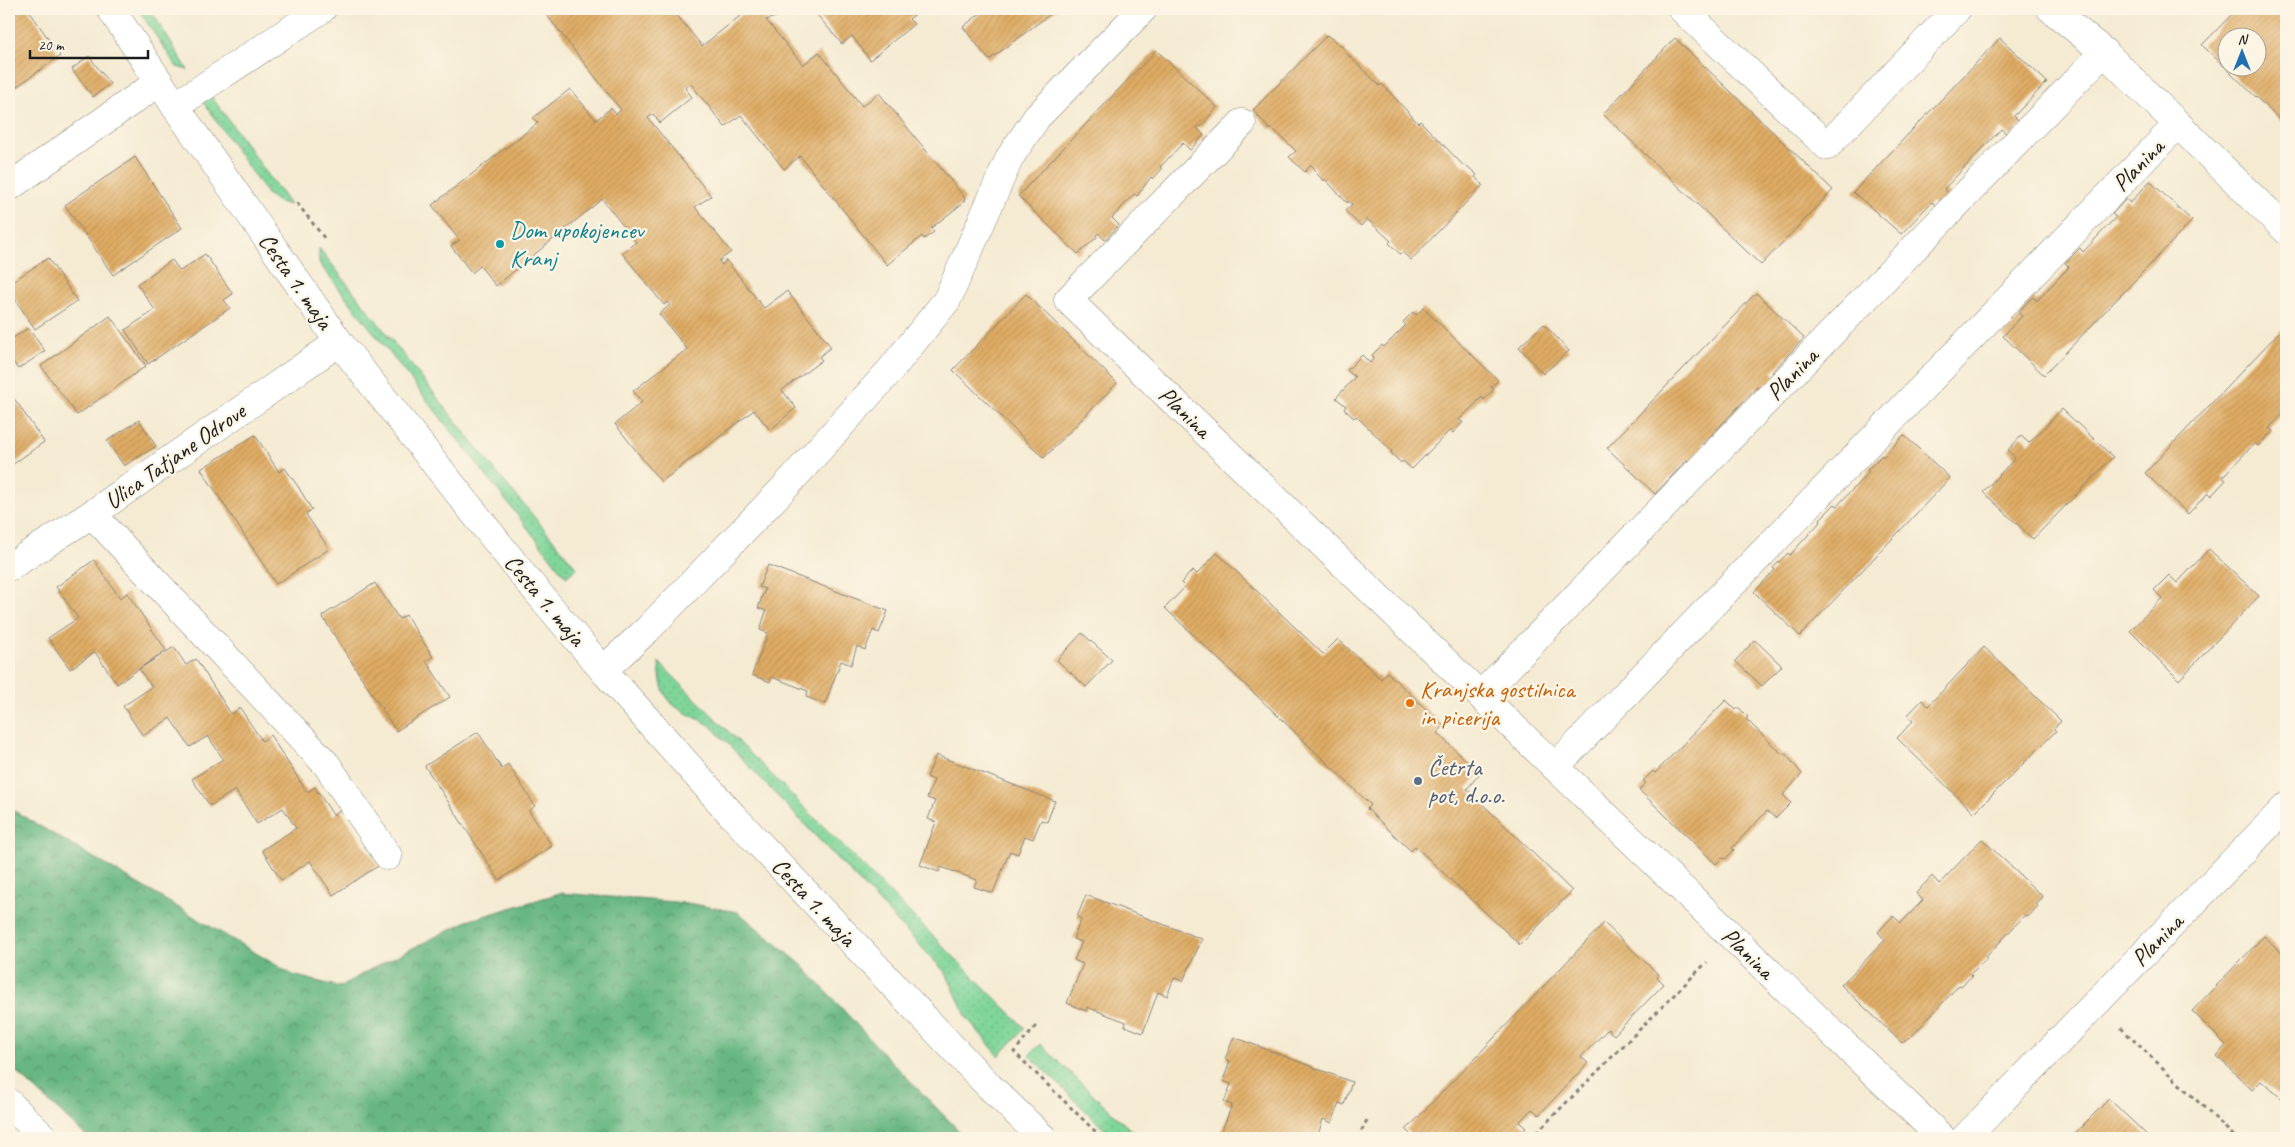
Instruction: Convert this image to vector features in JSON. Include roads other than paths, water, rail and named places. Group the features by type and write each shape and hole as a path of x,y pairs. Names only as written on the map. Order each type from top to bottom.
{"street":[{"name":"Cesta 1. maja","path":"111,9 175,106 339,342 524,576 603,670 733,816 989,1086 1043,1138"},
{"path":"175,106 322,9"},
{"path":"603,670 647,630 786,486 841,427 912,344 947,300 1010,157 1037,117 1143,9"},
{"path":"1682,9 1827,146 1956,9"},
{"name":"Planina","path":"2051,9 2104,52 2286,230"},
{"name":"Planina","path":"1481,695 2104,52"},
{"path":"9,187 159,82"},
{"name":"Planina","path":"1242,123 1068,300 1942,1138"},
{"name":"Planina","path":"1555,767 2178,124"},
{"name":"Ulica Tatjane Odrove","path":"9,567 92,514 339,342"},
{"path":"92,514 327,765 388,856"},
{"name":"Planina","path":"1965,1138 2286,807"},
{"path":"9,1103 44,1138"}],"place":[{"name":"Dom upokojencev Kranj","path":"500,244"},
{"name":"Kranjska gostilnica in picerija","path":"1410,703"},
{"name":"Četrta pot, d.o.o.","path":"1418,781"}]}
